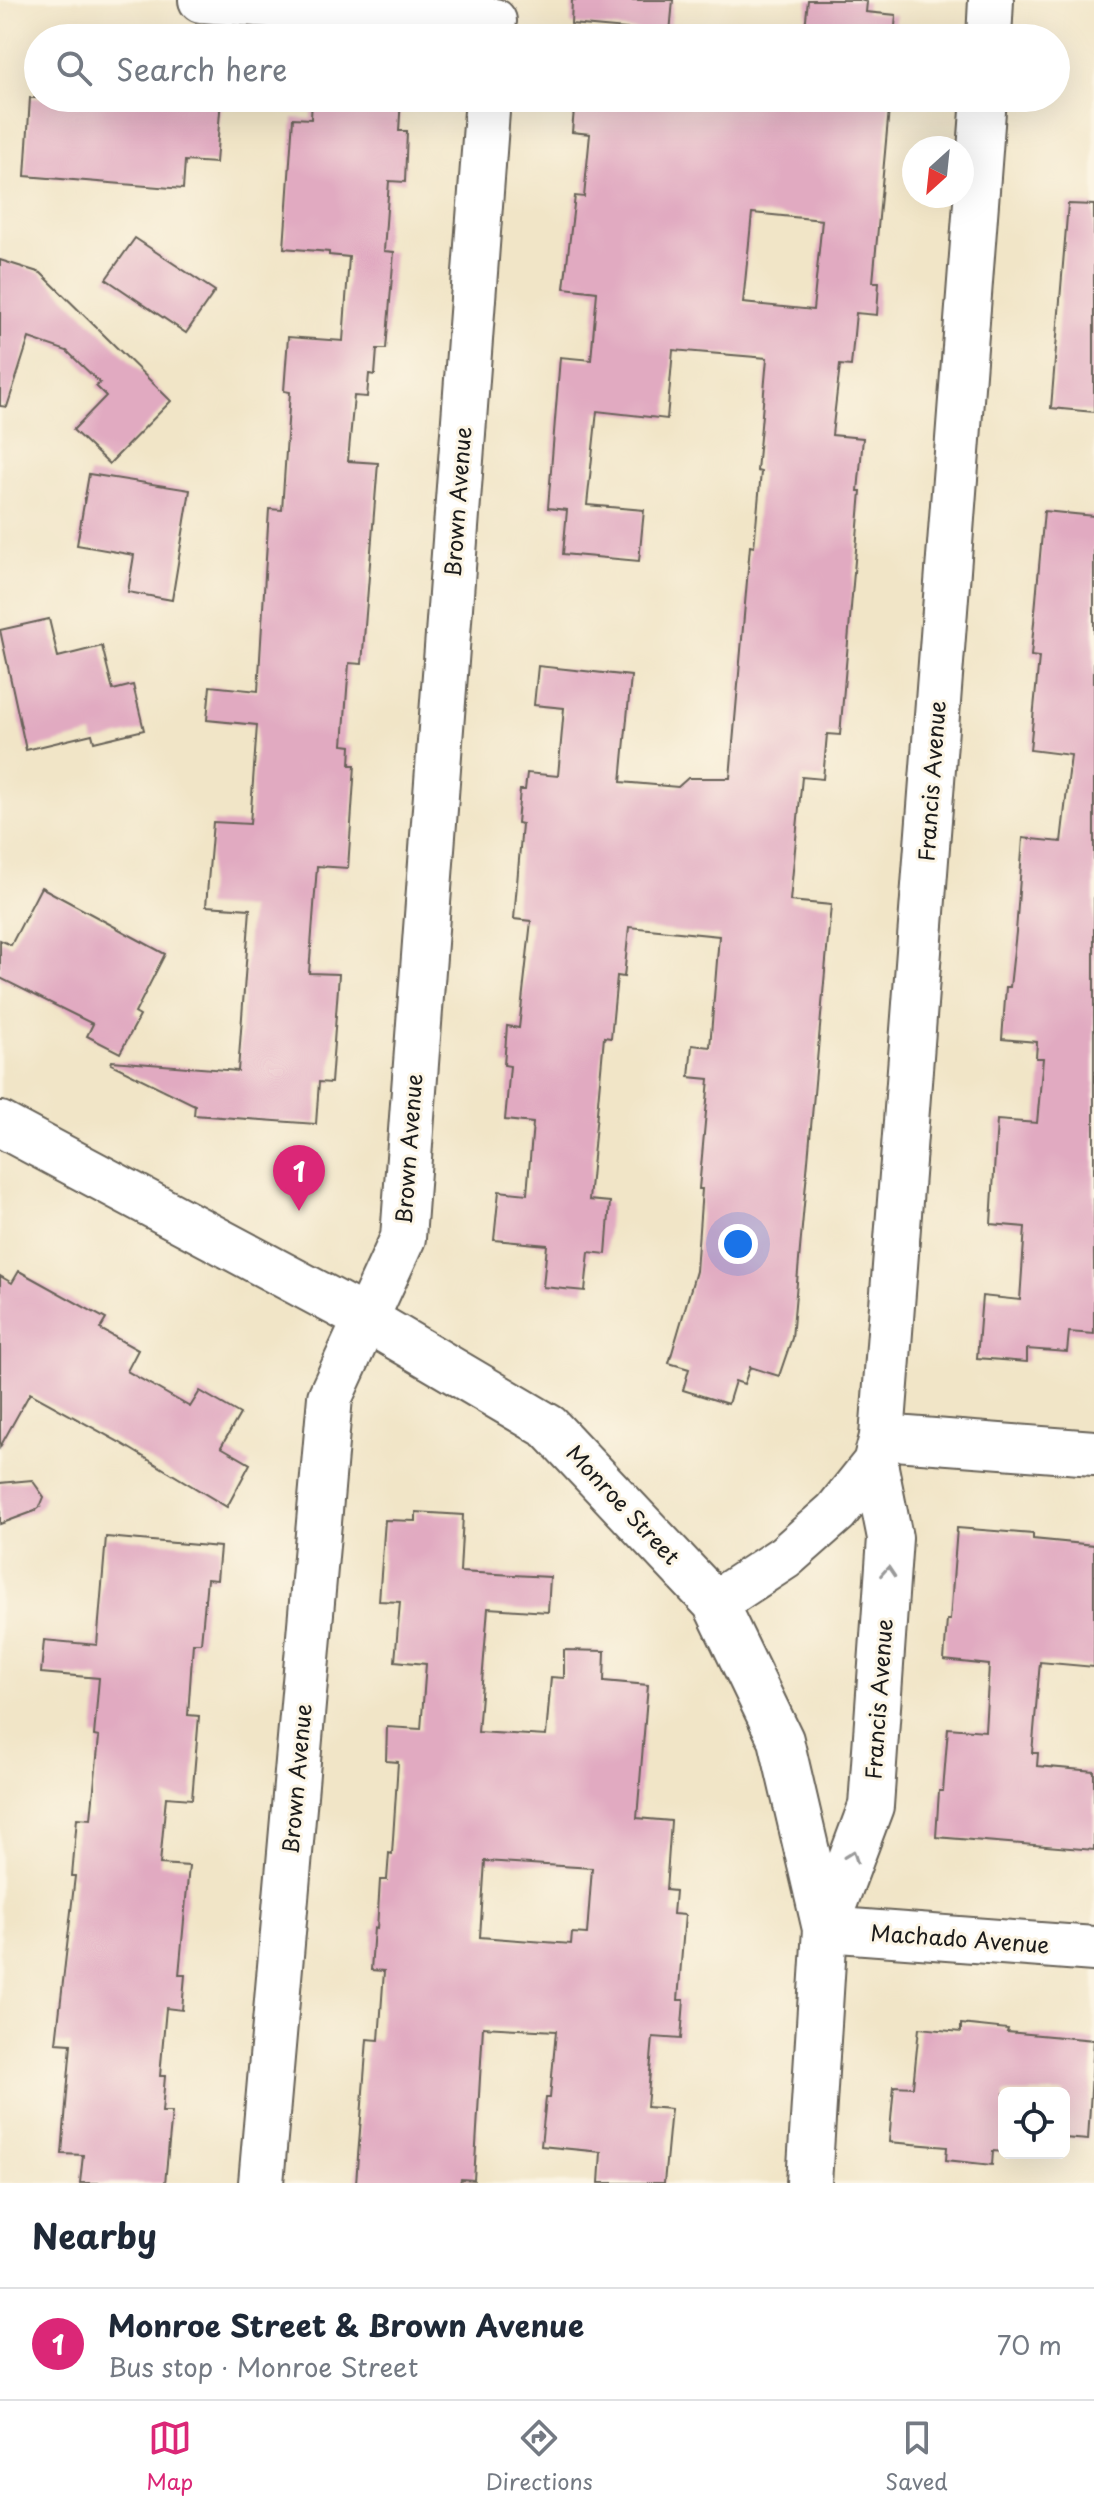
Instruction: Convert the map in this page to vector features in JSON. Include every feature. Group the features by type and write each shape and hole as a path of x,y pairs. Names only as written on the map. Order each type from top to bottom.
{"street":[{"path":"201,0 494,20"},
{"path":"990,24 991,0"},
{"name":"Brown Avenue","path":"261,2183 330,1397 403,1238 487,112"},
{"name":"Francis Avenue","path":"825,1929 871,1806 890,1538 879,1450 983,112"},
{"name":"Monroe Street","path":"0,1124 364,1318 549,1427 715,1603 781,1740 825,1929 809,2183"},
{"path":"715,1603 785,1557 836,1512 879,1450 1094,1453"},
{"name":"Machado Avenue","path":"825,1929 1094,1949"}],"building":[{"path":"572,0 673,0 671,24 571,24"},
{"path":"808,0 860,0 867,2 866,12 896,15 895,24 805,24"},
{"path":"29,112 220,112 216,163 185,161 183,189 25,176"},
{"path":"311,112 400,112 399,131 407,131 405,182 389,181 384,251 394,252 386,349 377,349 375,375 369,374 367,397 354,396 348,461 378,463 362,664 349,663 343,745 351,746 350,765 355,765 348,868 317,866 309,973 339,974 331,1083 319,1082 316,1124 194,1115 195,1105 111,1064 112,1061 238,1071 250,909 206,906 213,822 250,824 257,725 207,720 210,686 258,691 269,509 282,510 290,392 284,391 288,337 343,341 349,257 284,248 293,118 311,119"},
{"path":"574,112 889,112 873,282 879,282 877,315 856,313 851,366 840,365 832,435 863,438 840,735 827,734 823,779 802,777 790,901 831,905 792,1338 779,1376 750,1367 744,1384 735,1381 728,1404 683,1390 689,1369 669,1363 696,1271 702,1189 699,1189 709,1079 689,1077 692,1045 710,1047 719,936 629,927 624,977 617,976 611,1038 604,1037 589,1200 610,1202 606,1254 589,1252 585,1291 543,1287 547,1245 494,1240 499,1191 527,1194 533,1123 505,1120 510,1066 504,1065 507,1026 519,1028 531,921 514,919 522,824 517,823 520,790 525,790 527,773 558,776 564,708 534,705 538,666 631,676 621,782 678,787 688,778 730,778 750,546 754,547 761,472 757,471 767,358 673,350 667,419 597,411 587,505 644,510 639,561 563,554 567,510 548,508 560,357 591,360 597,292 564,288 575,196 584,197 590,134 572,132","holes":["752,213 822,220 813,310 743,303"]},
{"path":"1068,204 1094,205 1094,412 1051,408"},
{"path":"135,238 215,291 186,333 106,279"},
{"path":"0,260 41,273 171,401 109,464 73,430 106,396 96,386 100,383 67,351 29,338 7,407 0,406"},
{"path":"89,474 190,490 172,600 128,592 134,555 77,545"},
{"path":"1044,511 1094,516 1094,1334 1069,1332 1067,1352 1027,1349 1027,1362 977,1358 982,1296 1020,1300 1025,1227 991,1224 997,1120 1037,1123 1043,1058 1036,1058 1037,1042 1002,1039 1006,987 1010,987 1016,932 1023,838 1061,842 1071,755 1030,750 1039,657 1031,656"},
{"path":"49,619 58,657 102,646 113,690 133,685 144,730 94,742 92,734 26,750 0,630"},
{"path":"41,887 165,954 135,1013 140,1016 120,1053 87,1036 93,1024 0,978 0,940 11,945"},
{"path":"19,1271 106,1319 100,1329 138,1350 127,1371 190,1407 200,1391 240,1414 221,1447 250,1464 227,1507 30,1393 0,1447 0,1276 12,1283"},
{"path":"32,1480 44,1497 40,1507 0,1524 0,1483"},
{"path":"416,1512 463,1515 460,1572 550,1577 548,1612 488,1608 478,1732 546,1736 551,1677 564,1678 564,1650 605,1651 604,1681 648,1685 637,1818 671,1821 666,1890 675,1891 673,1914 685,1915 678,2000 684,2000 681,2039 653,2037 647,2107 671,2109 664,2183 599,2183 601,2152 541,2146 546,2098 550,2098 556,2031 483,2027 474,2180 461,2179 460,2183 356,2183 367,2039 379,2040 384,1971 371,1970 374,1928 377,1929 380,1880 387,1880 389,1853 392,1854 398,1762 386,1761 387,1727 421,1729 426,1664 395,1661 400,1602 379,1601 385,1520 416,1521","holes":["485,1861 592,1868 587,1934 572,1933 571,1944 480,1937"]},
{"path":"957,1528 1033,1534 1033,1539 1094,1545 1094,1667 1040,1662 1032,1753 1038,1753 1037,1766 1094,1771 1094,1850 936,1837 948,1728 985,1731 989,1665 944,1660"},
{"path":"106,1537 220,1547 217,1580 207,1579 201,1643 193,1643 188,1715 199,1716 192,1799 166,1797 160,1864 189,1866 179,1975 185,1975 182,2010 166,2008 160,2076 165,2076 162,2112 172,2112 165,2183 80,2183 83,2155 62,2154 71,2044 56,2043 75,1876 72,1876 77,1818 91,1819 99,1737 94,1736 99,1678 41,1673 44,1640 97,1645"},
{"path":"961,2024 1008,2029 1007,2032 1094,2040 1088,2140 1070,2138 1070,2087 998,2087 998,2151 993,2151 992,2165 946,2160 947,2147 889,2142 894,2086 913,2087 919,2028 961,2032"}],"place":[{"name":"Monroe Street & Brown Avenue","path":"299,1211"}]}
